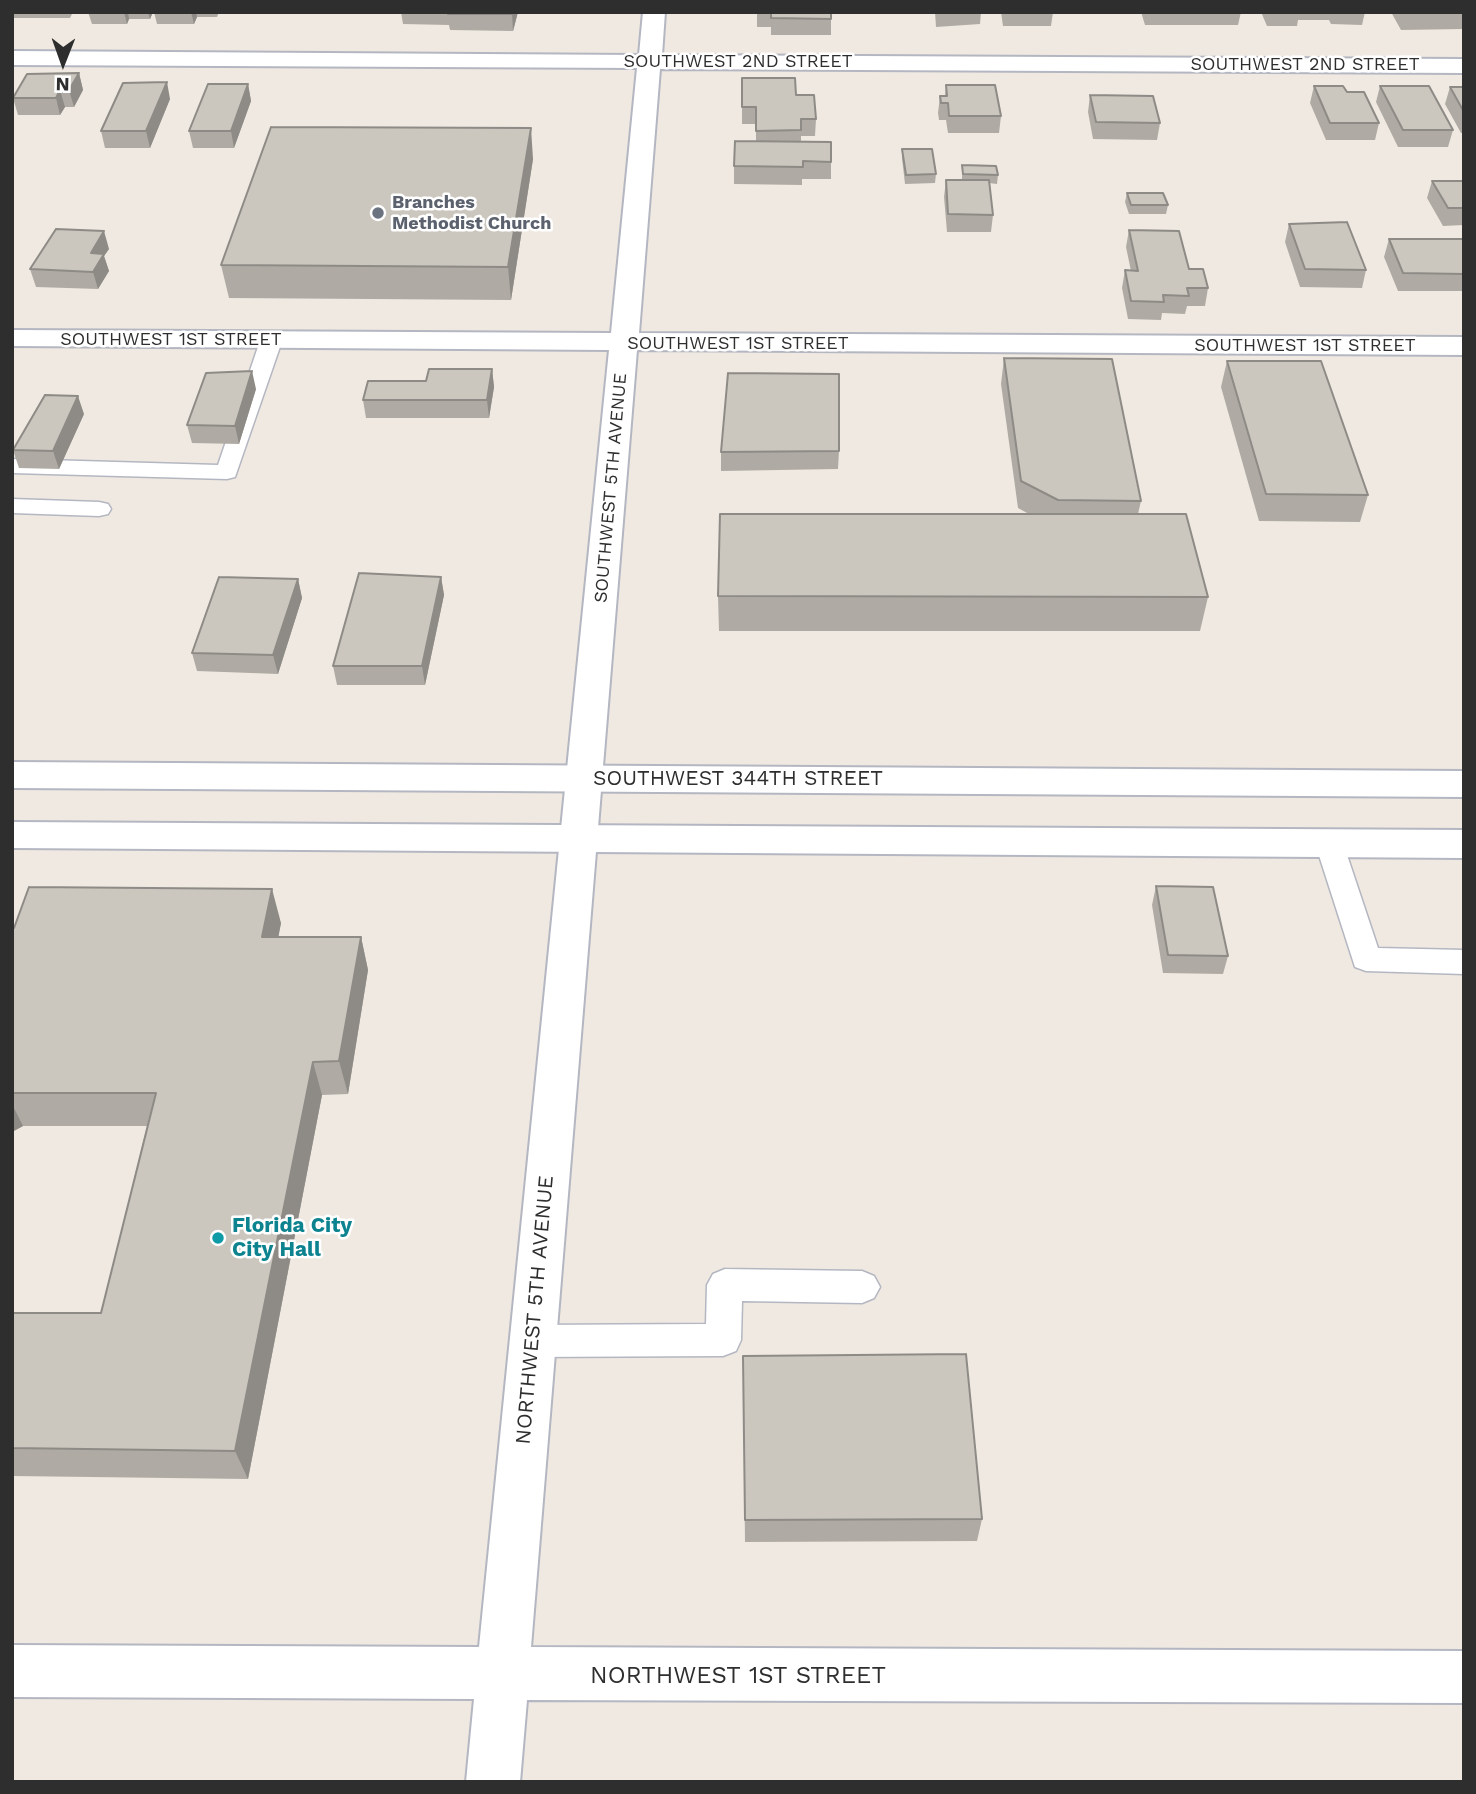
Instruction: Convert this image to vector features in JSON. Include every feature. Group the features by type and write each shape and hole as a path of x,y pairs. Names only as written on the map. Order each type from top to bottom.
{"street":[{"name":"SOUTHWEST 5TH AVENUE","path":"579,839 596,677 654,12"},
{"name":"SOUTHWEST 2ND STREET","path":"12,58 1464,66"},
{"name":"SOUTHWEST 1ST STREET","path":"12,338 623,344 1464,346"},
{"name":"SOUTHWEST 344TH STREET","path":"12,775 1464,784"},
{"path":"12,835 1464,844"},
{"name":"NORTHWEST 5TH AVENUE","path":"494,1782 531,1341 579,839"},
{"name":"NORTHWEST 1ST STREET","path":"12,1671 1464,1677"}],"lane":[{"path":"12,466 227,472 271,341"},
{"path":"12,506 99,509"},
{"path":"1329,843 1366,959 1464,962"},
{"path":"531,1341 723,1340 725,1285 862,1287"}],"building":[{"path":"512,12 512,14 448,14"},
{"path":"771,12 831,12 831,19 771,18"},
{"path":"1464,12 1464,13 1406,13"},
{"path":"79,73 69,90 60,90 56,98 13,98 27,74"},
{"path":"742,78 795,78 796,95 814,95 816,119 801,119 801,130 756,131 756,107 742,107"},
{"path":"167,82 146,131 101,131 123,83"},
{"path":"208,84 248,84 231,131 189,131"},
{"path":"946,85 995,85 1001,116 949,116 948,103 941,103 940,96 947,96"},
{"path":"1314,86 1343,86 1347,92 1364,92 1379,123 1330,123"},
{"path":"1380,86 1429,86 1453,130 1403,130"},
{"path":"1450,87 1464,87 1464,112"},
{"path":"1090,95 1153,96 1160,123 1096,122"},
{"path":"271,127 531,128 508,267 221,265"},
{"path":"735,141 831,142 831,162 803,161 803,167 734,166"},
{"path":"902,149 932,149 936,174 906,175"},
{"path":"962,165 996,166 998,175 963,174"},
{"path":"946,180 989,180 993,215 948,214"},
{"path":"1432,181 1464,181 1464,208 1448,208"},
{"path":"1127,193 1163,193 1168,205 1131,205"},
{"path":"1347,222 1366,270 1305,269 1289,224"},
{"path":"56,229 104,231 91,253 104,254 93,272 30,269"},
{"path":"1129,230 1179,231 1189,269 1203,269 1208,288 1187,288 1189,296 1163,295 1164,302 1131,301 1125,270 1138,271"},
{"path":"1389,239 1463,239 1464,274 1403,273"},
{"path":"1004,358 1112,359 1141,501 1058,500 1021,481"},
{"path":"1227,361 1321,361 1368,495 1266,494"},
{"path":"429,369 492,369 487,400 363,400 368,381 426,381"},
{"path":"252,371 235,426 187,425 206,373"},
{"path":"728,373 839,374 839,451 721,452"},
{"path":"45,395 78,396 53,451 13,450"},
{"path":"720,514 1186,514 1208,597 718,596"},
{"path":"359,573 441,577 422,666 333,666"},
{"path":"219,577 298,579 273,655 192,653"},
{"path":"1156,886 1213,887 1228,956 1168,955"},
{"name":"Florida City City Hall","path":"29,887 272,889 262,937 361,937 339,1061 313,1062 235,1451 12,1448 12,1313 101,1313 156,1093 12,1093 12,928"},
{"path":"966,1354 982,1519 745,1520 743,1356"}],"place":[{"name":"Branches Methodist Church","path":"378,213"},
{"name":"Florida City City Hall","path":"218,1238"}]}
